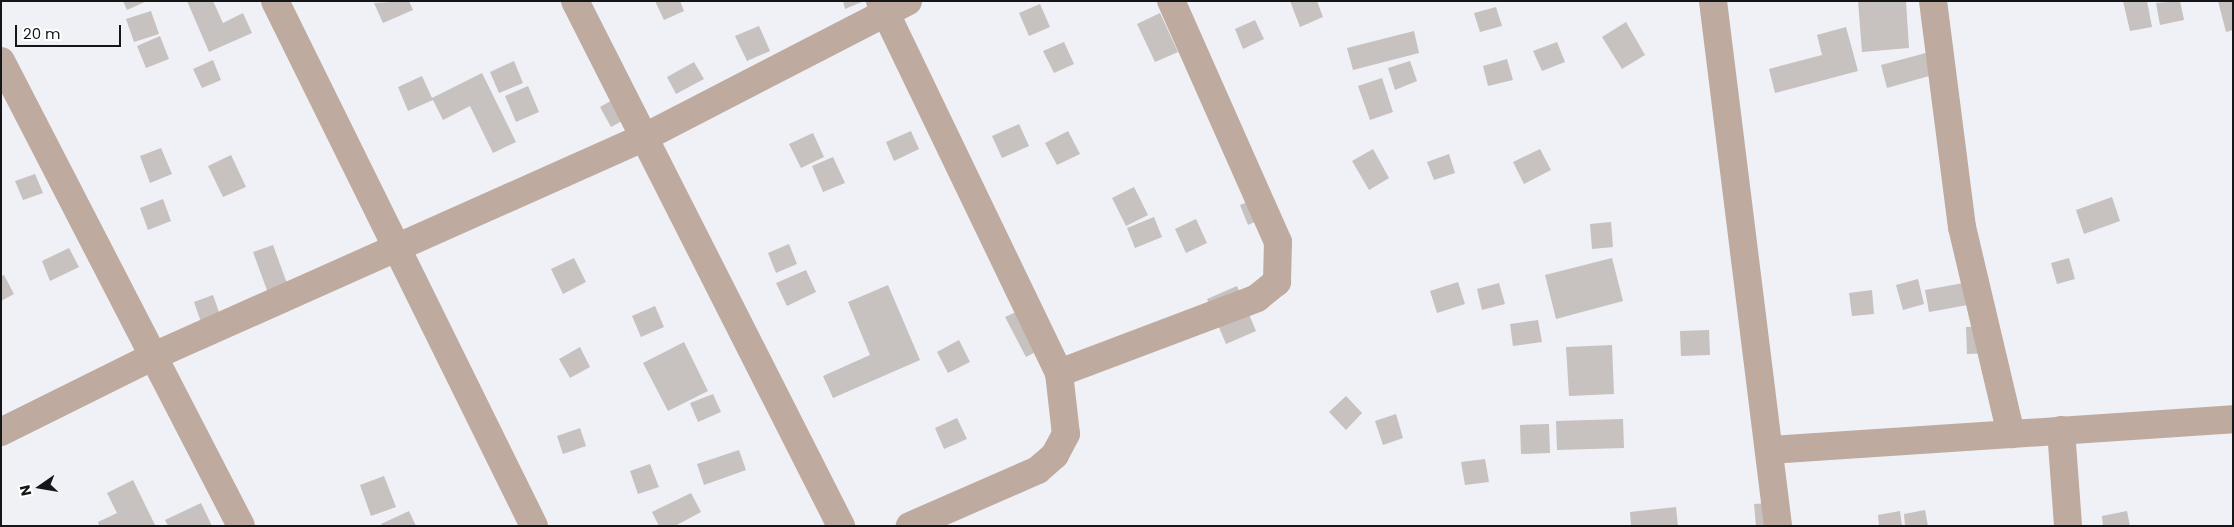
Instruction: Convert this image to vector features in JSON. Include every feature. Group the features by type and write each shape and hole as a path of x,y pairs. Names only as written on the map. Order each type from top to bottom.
{"street":[{"path":"275,1 394,249 534,526"},
{"path":"575,1 841,526"},
{"path":"1059,373 1257,298 1277,282 1278,242 1171,1"},
{"path":"1713,1 1771,450 1778,526"},
{"path":"1933,1 1962,227 2011,434"},
{"path":"1,432 156,355 645,137 891,5 1059,373 1066,434 1055,455 1038,470 910,526"},
{"path":"1,61 156,355 242,526"},
{"path":"1771,450 2233,419"},
{"path":"2061,430 2068,526"}],"building":[{"path":"123,1 147,1 127,10"},
{"path":"187,1 213,1 223,23 243,13 252,33 209,52"},
{"path":"409,1 413,10 383,23 374,3"},
{"path":"655,1 680,1 684,11 664,20"},
{"path":"843,1 864,1 845,9"},
{"path":"1290,1 1317,1 1323,17 1300,27"},
{"path":"1858,1 1906,1 1909,48 1862,52"},
{"path":"2123,1 2147,1 2152,27 2130,31"},
{"path":"2180,1 2184,20 2160,25 2156,3"},
{"path":"2218,1 2233,1 2233,30 2226,32"},
{"path":"1040,4 1050,27 1029,36 1019,13"},
{"path":"1496,7 1502,26 1480,32 1474,13"},
{"path":"151,11 159,34 134,42 126,19"},
{"path":"1160,13 1178,52 1155,62 1137,24"},
{"path":"1255,20 1264,39 1243,49 1235,29"},
{"path":"1626,22 1645,55 1622,69 1602,37"},
{"path":"759,26 770,51 747,61 735,36"},
{"path":"1846,27 1858,71 1775,93 1769,69 1822,55 1817,35"},
{"path":"1414,31 1419,53 1353,70 1347,48"},
{"path":"160,36 169,59 146,68 137,46"},
{"path":"1064,42 1074,64 1054,73 1043,51"},
{"path":"1557,42 1565,62 1542,71 1533,51"},
{"path":"1937,50 1943,72 1887,88 1881,65"},
{"path":"1507,59 1513,80 1488,86 1483,66"},
{"path":"213,60 221,80 202,88 193,69"},
{"path":"514,61 523,83 499,93 490,72"},
{"path":"1410,61 1417,81 1395,90 1388,68"},
{"path":"694,62 704,79 676,94 667,77"},
{"path":"482,73 516,142 493,153 470,106 443,120 433,100 408,111 398,87 422,76 432,98"},
{"path":"1382,78 1393,112 1370,120 1358,86"},
{"path":"528,86 539,112 516,122 505,96"},
{"path":"619,96 631,116 611,127 600,107"},
{"path":"1019,124 1029,146 1002,158 992,136"},
{"path":"911,131 919,149 894,161 886,142"},
{"path":"1068,131 1080,154 1057,165 1045,143"},
{"path":"813,133 824,157 801,168 789,144"},
{"path":"161,148 172,174 150,183 140,156"},
{"path":"1373,149 1389,178 1369,190 1352,161"},
{"path":"1540,149 1551,170 1524,184 1513,162"},
{"path":"1449,154 1455,173 1434,180 1427,162"},
{"path":"231,155 246,187 223,197 208,166"},
{"path":"833,157 845,183 823,192 812,166"},
{"path":"35,174 43,193 23,200 15,181"},
{"path":"1134,187 1148,215 1126,226 1112,198"},
{"path":"1260,197 1268,216 1248,225 1240,205"},
{"path":"2112,197 2120,221 2084,234 2076,210"},
{"path":"163,199 171,221 148,230 140,208"},
{"path":"1154,217 1162,237 1135,248 1127,228"},
{"path":"1196,219 1207,243 1186,253 1175,229"},
{"path":"1611,222 1613,247 1592,249 1590,224"},
{"path":"789,244 797,264 776,273 768,253"},
{"path":"273,245 288,286 268,293 253,252"},
{"path":"69,248 79,267 50,281 42,261"},
{"path":"574,258 586,282 563,294 551,269"},
{"path":"1612,258 1623,301 1556,319 1545,275"},
{"path":"2069,258 2075,279 2057,284 2051,263"},
{"path":"806,270 816,292 787,306 776,283"},
{"path":"4,275 14,294 1,301 1,276"},
{"path":"1918,279 1924,304 1903,310 1896,285"},
{"path":"1458,282 1465,304 1437,313 1430,291"},
{"path":"1969,282 1973,304 1929,312 1925,290"},
{"path":"1499,283 1505,304 1482,310 1477,289"},
{"path":"888,285 920,360 833,398 823,376 870,355 848,302"},
{"path":"1237,286 1256,331 1226,344 1207,299"},
{"path":"1872,290 1874,314 1852,316 1849,293"},
{"path":"213,295 221,318 202,325 194,302"},
{"path":"655,306 664,327 641,337 632,316"},
{"path":"1029,306 1049,345 1026,357 1005,317"},
{"path":"1538,320 1542,342 1513,346 1510,324"},
{"path":"1992,326 1993,353 1967,354 1966,327"},
{"path":"1709,330 1710,355 1681,356 1680,331"},
{"path":"959,340 970,362 948,373 937,352"},
{"path":"684,342 708,391 668,411 643,363"},
{"path":"1612,345 1614,394 1569,396 1566,347"},
{"path":"580,347 590,367 570,378 559,359"},
{"path":"713,394 721,412 698,422 690,403"},
{"path":"1346,396 1362,413 1346,430 1329,412"},
{"path":"1396,414 1403,438 1383,445 1375,421"},
{"path":"957,418 967,439 944,449 935,428"},
{"path":"1623,419 1624,448 1557,450 1556,421"},
{"path":"1549,424 1550,453 1521,454 1520,425"},
{"path":"580,428 586,446 563,454 557,436"},
{"path":"739,450 746,470 704,485 697,464"},
{"path":"1485,459 1489,482 1465,485 1461,462"},
{"path":"650,464 659,487 638,494 630,471"},
{"path":"384,476 396,507 371,516 360,485"},
{"path":"133,480 155,525 99,526 98,522 117,513 107,493"},
{"path":"691,493 701,512 675,526 659,526 652,512"},
{"path":"1783,502 1785,526 1756,526 1754,504"},
{"path":"201,503 212,526 168,526 165,520"},
{"path":"1676,507 1678,526 1631,526 1630,512"},
{"path":"1925,510 1928,526 1905,526 1904,514"},
{"path":"409,511 416,526 382,526 381,524"},
{"path":"1900,511 1902,526 1879,526 1878,515"},
{"path":"2127,511 2130,526 2103,526 2102,516"}]}
